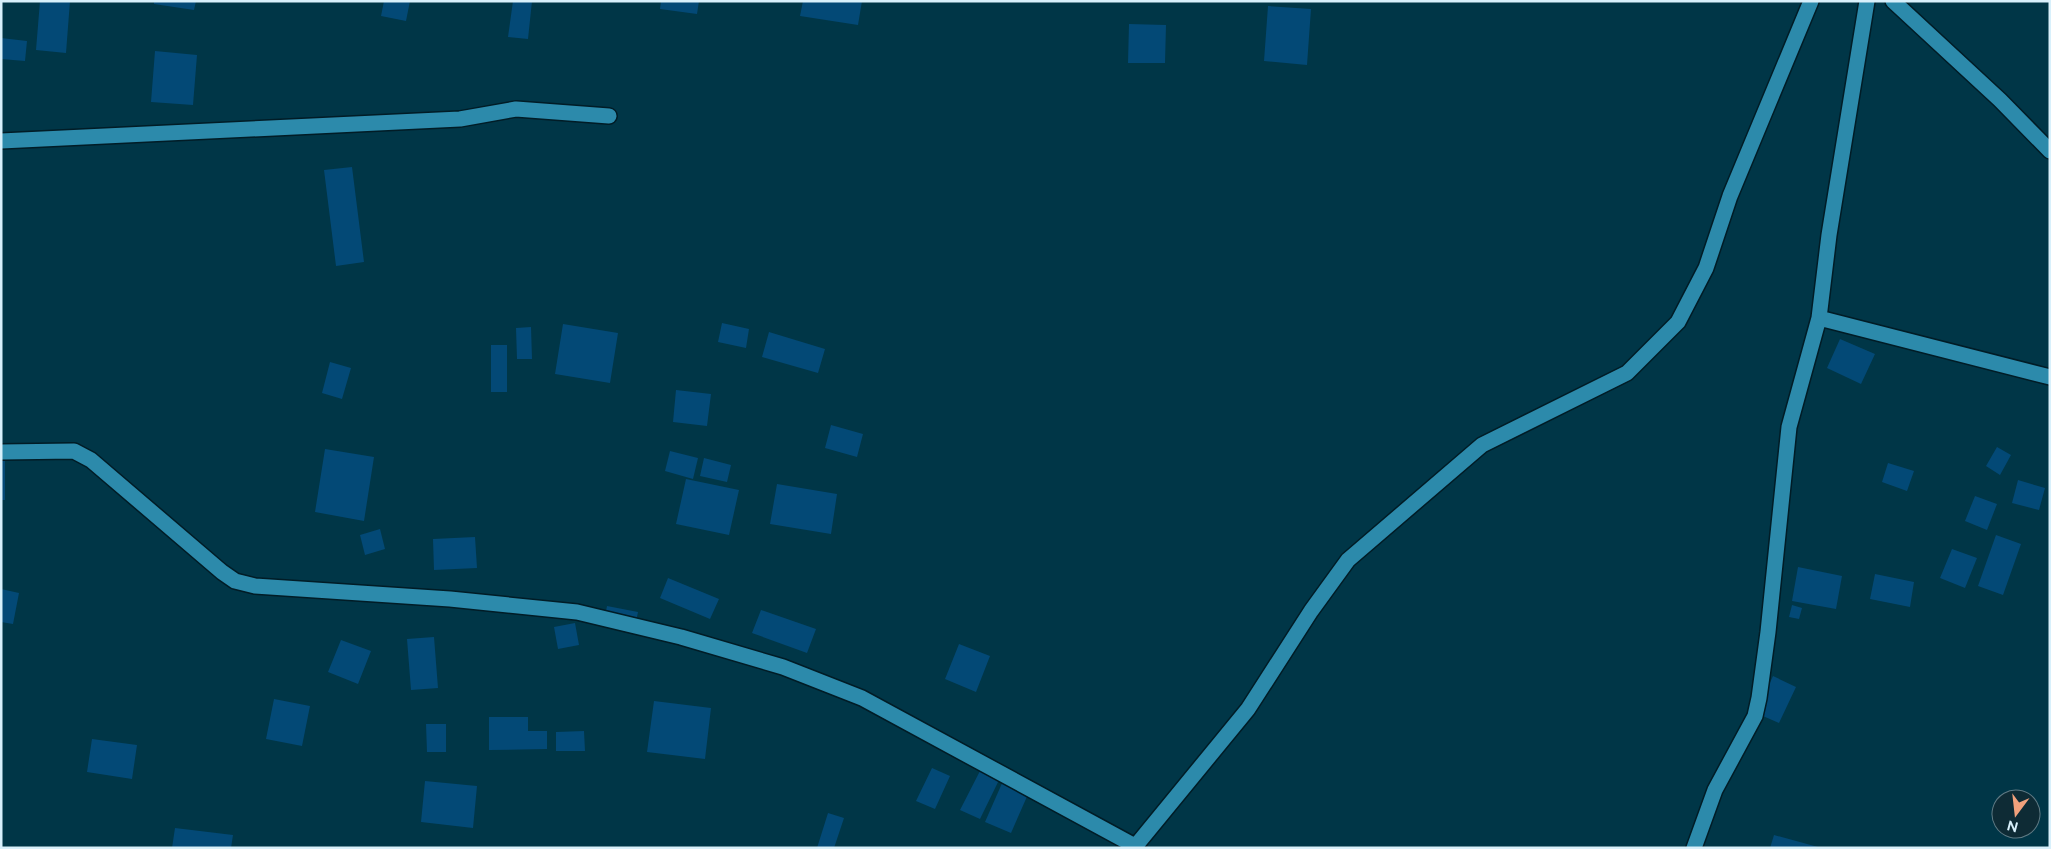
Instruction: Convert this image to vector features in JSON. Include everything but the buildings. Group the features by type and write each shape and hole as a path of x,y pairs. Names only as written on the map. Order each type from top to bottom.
{"street":[{"path":"1,452 74,451 91,460 235,581 255,586 450,599 577,612 681,637 783,667 862,698 1134,847 1248,709 1311,611 1348,560 1482,445 1627,373 1678,322 1706,268 1730,196 1811,1"},
{"path":"1694,848 1715,790 1755,716 1768,632 1789,427 1819,318 1829,235 1868,1"},
{"path":"1893,1 2000,100 2050,151"},
{"path":"1,140 460,118 516,109 609,116"},
{"path":"1819,318 2050,377"}]}
